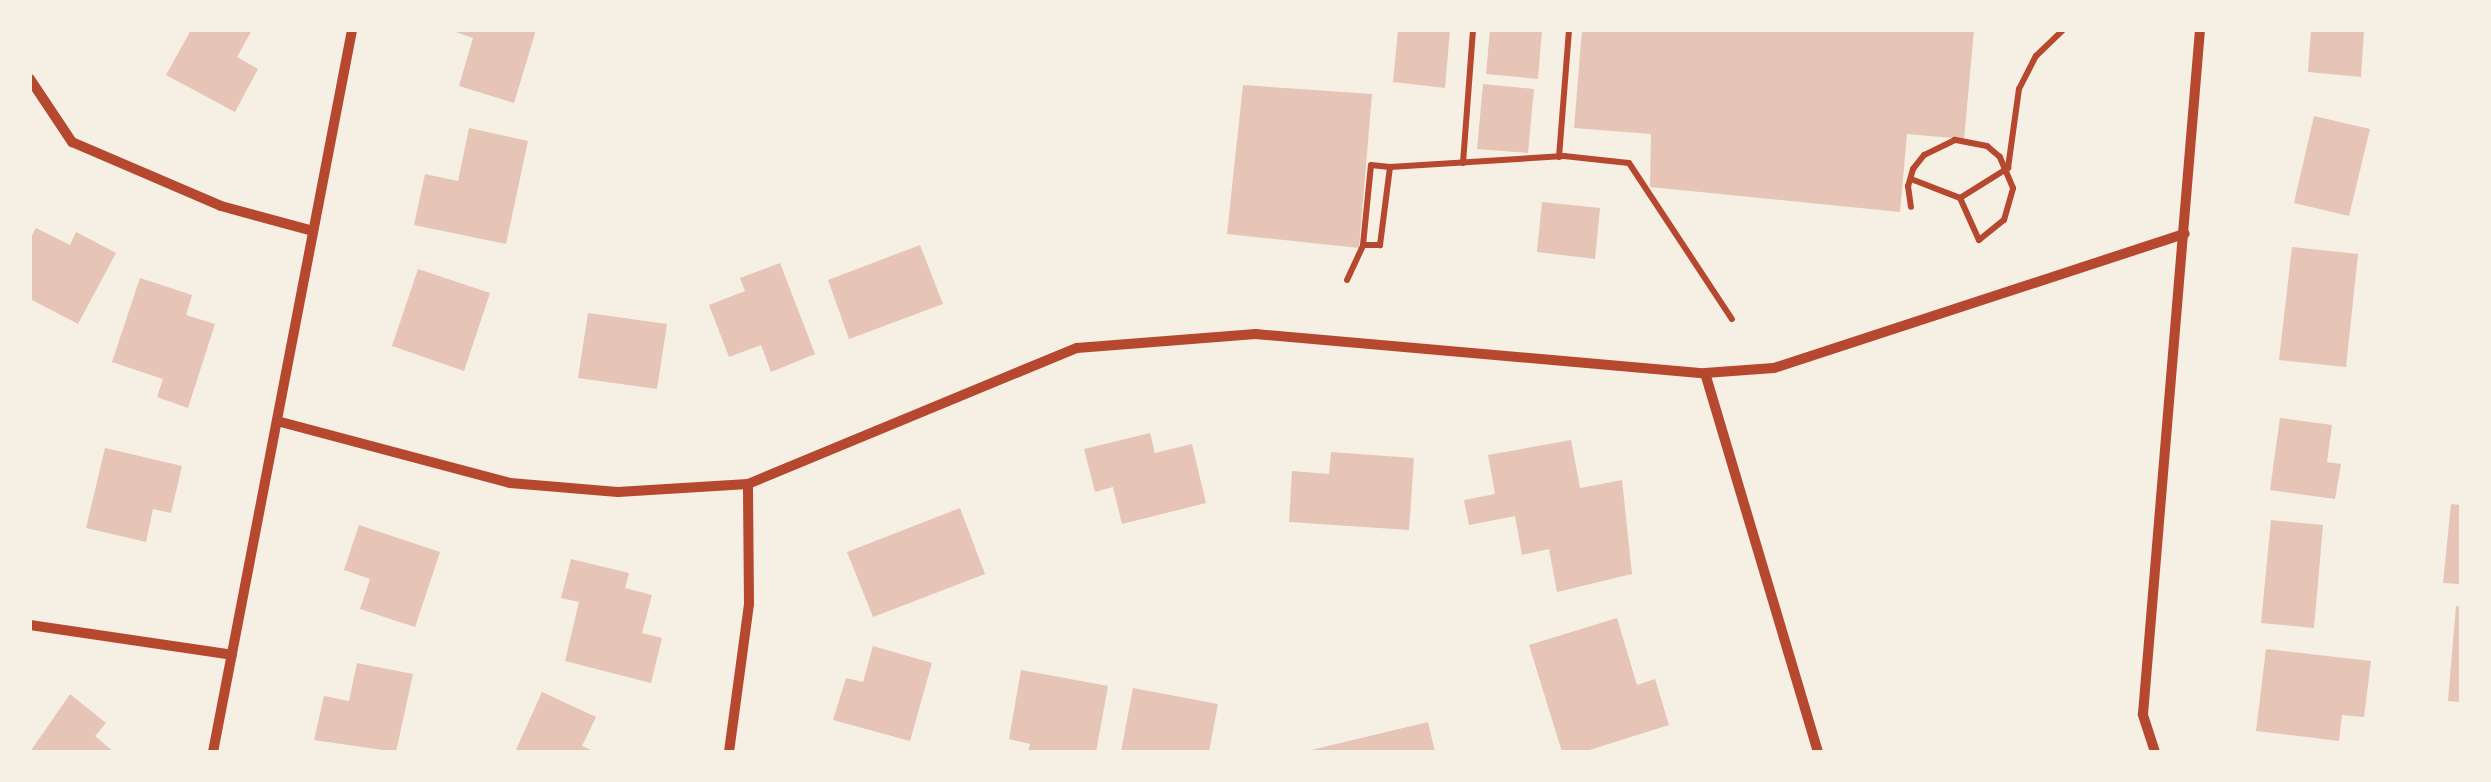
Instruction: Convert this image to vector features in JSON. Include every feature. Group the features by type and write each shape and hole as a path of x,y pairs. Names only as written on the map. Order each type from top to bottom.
{"street":[{"path":"213,752 352,30"},
{"path":"2155,752 2143,714 2200,30"},
{"path":"30,79 72,142 221,206 313,231"},
{"path":"277,421 510,482 618,492 748,484 1077,348 1254,334 1706,373 1774,368 1974,298 2185,234"},
{"path":"1706,373 1818,752"},
{"path":"730,752 749,604 748,484"},
{"path":"30,625 232,655"}],"path":[{"path":"1462,163 1473,30"},
{"path":"1558,157 1569,30"},
{"path":"1911,179 1960,198 1979,240 1994,232 2011,204 2008,168 2019,88 2036,56 2062,30"},
{"path":"1911,207 1911,179 1924,155 1955,140 1987,146 2008,168"},
{"path":"1347,280 1363,245 1370,165 1558,157 1628,163 1732,319"},
{"path":"1363,245 1380,244 1390,167"},
{"path":"1960,198 2008,168"}],"building":[{"path":"191,30 252,30 237,57 258,69 235,112 166,75"},
{"path":"450,30 536,30 514,103 459,86 473,38"},
{"path":"1398,30 1450,30 1445,88 1393,82"},
{"path":"1490,30 1542,30 1538,79 1486,74"},
{"path":"1582,30 1974,30 1964,139 1907,134 1900,212 1650,187 1651,134 1574,128"},
{"path":"2311,30 2364,30 2361,77 2308,72"},
{"path":"1483,84 1534,89 1528,153 1477,149"},
{"path":"1243,85 1372,94 1359,248 1227,234"},
{"path":"2314,116 2370,129 2349,216 2294,203"},
{"path":"469,128 528,141 506,244 414,225 425,174 458,181"},
{"path":"1542,202 1600,208 1595,259 1537,252"},
{"path":"36,228 70,245 76,232 116,253 78,324 30,299 30,239"},
{"path":"920,245 943,304 849,339 828,280"},
{"path":"2292,247 2358,254 2346,367 2279,360"},
{"path":"780,263 815,354 771,372 761,345 729,357 709,305 745,291 740,278"},
{"path":"418,269 490,293 464,371 392,346"},
{"path":"140,278 192,295 186,315 215,324 188,408 157,397 163,379 112,362"},
{"path":"588,313 667,324 657,389 578,378"},
{"path":"2280,418 2332,425 2327,462 2341,464 2335,499 2270,490"},
{"path":"1150,433 1155,453 1192,444 1206,503 1122,524 1113,487 1095,492 1084,449"},
{"path":"1571,440 1580,488 1622,480 1632,574 1557,592 1549,549 1522,555 1515,516 1469,525 1464,500 1495,494 1488,455"},
{"path":"105,448 182,466 171,513 153,509 146,542 86,528"},
{"path":"1331,452 1414,458 1409,530 1289,522 1292,471 1329,474"},
{"path":"2451,504 2461,505 2461,584 2443,583"},
{"path":"960,508 985,574 873,617 847,552"},
{"path":"2271,520 2323,525 2314,628 2261,623"},
{"path":"359,525 440,552 415,627 360,609 370,579 344,570"},
{"path":"571,559 629,573 625,588 652,595 642,633 662,638 651,683 565,661 579,602 561,598"},
{"path":"2456,606 2461,607 2461,702 2448,701"},
{"path":"1617,618 1637,685 1655,679 1669,725 1583,752 1562,752 1529,645"},
{"path":"873,646 932,663 910,741 833,720 846,678 863,682"},
{"path":"2266,649 2371,661 2364,717 2342,715 2339,741 2256,731"},
{"path":"357,663 413,674 396,752 314,740 324,696 349,701"},
{"path":"1021,670 1108,686 1096,752 1028,752 1030,744 1009,739"},
{"path":"1133,688 1218,704 1209,752 1121,752"},
{"path":"542,692 596,717 582,746 595,752 515,752"},
{"path":"70,694 106,723 95,736 114,752 30,752"},
{"path":"1428,722 1435,752 1307,752 1307,751"}]}
